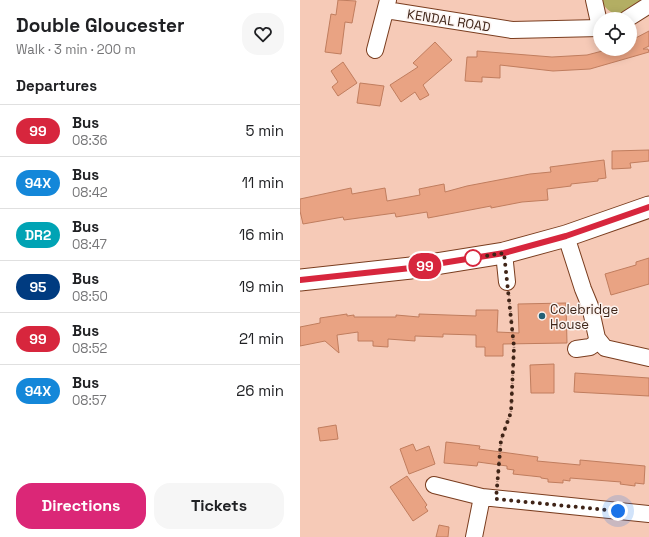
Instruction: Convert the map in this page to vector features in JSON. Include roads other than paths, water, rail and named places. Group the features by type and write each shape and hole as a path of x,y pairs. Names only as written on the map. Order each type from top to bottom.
{"main road":[{"path":"300,280 411,268 504,253 566,236 649,207"}],"street":[{"path":"594,0 597,12"},
{"name":"KENDAL ROAD","path":"375,50 387,5 512,30 593,28"},
{"path":"637,13 649,5"},
{"path":"566,236 582,289 590,306 599,341 604,348 649,358"},
{"path":"504,253 507,282"},
{"path":"576,349 590,346 599,341"},
{"path":"434,485 489,498 649,514"},
{"path":"474,537 489,498"}],"place":[{"name":"Colebridge House","path":"542,316"}]}
